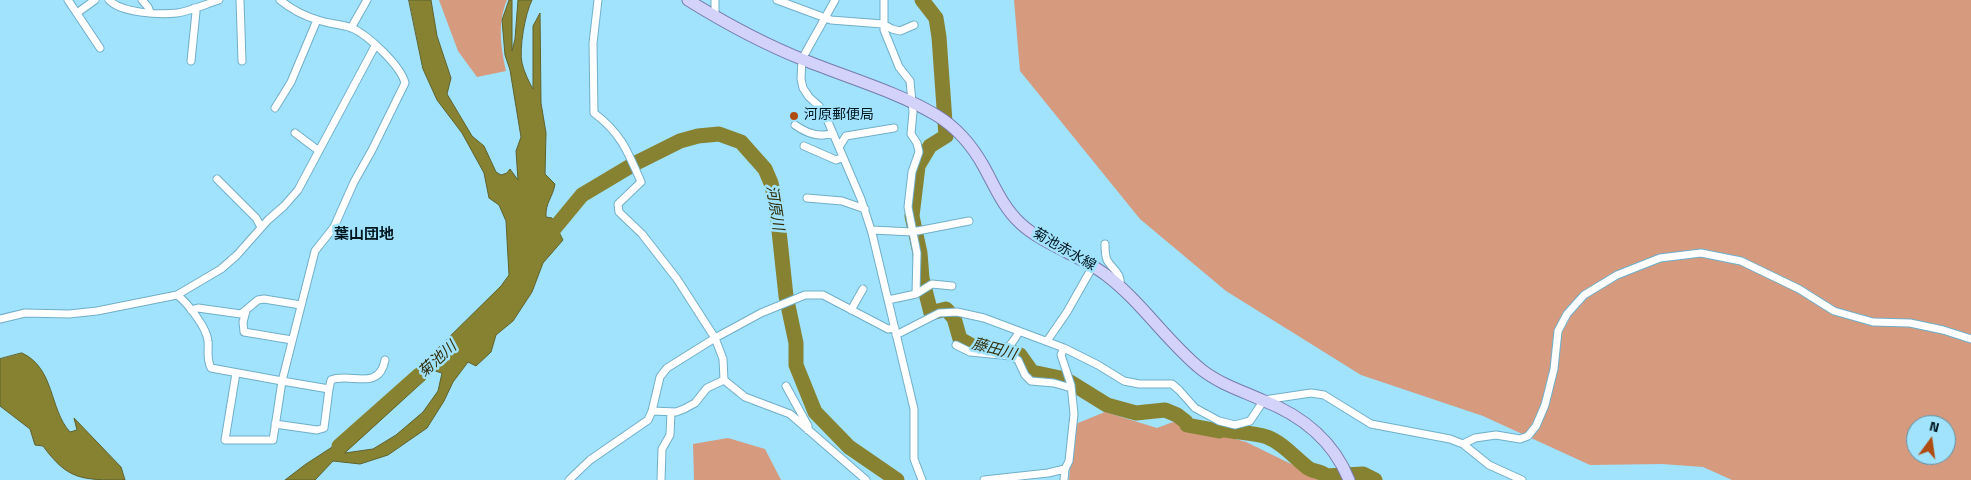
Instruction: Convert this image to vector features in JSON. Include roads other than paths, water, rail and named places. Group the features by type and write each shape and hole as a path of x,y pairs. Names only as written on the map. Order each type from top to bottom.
{"main road":[{"name":"菊池赤水線","path":"688,0 715,16 802,59 935,114 958,132 983,165 1009,212 1022,225 1039,237 1093,266 1120,288 1203,371 1238,391 1264,400 1290,413 1311,428 1327,443 1342,462 1349,480"}],"street":[{"path":"68,0 100,48"},
{"path":"77,13 95,0"},
{"path":"109,0 120,9 178,13 219,0"},
{"path":"142,0 150,12"},
{"path":"240,0 242,61"},
{"path":"236,373 225,440 273,440 282,381 315,251 334,227 354,182 405,83 403,76 390,58 367,38 351,28 317,20 291,8 280,0"},
{"path":"351,28 367,0"},
{"path":"598,0 593,43 594,113 608,124 624,145 641,182 618,204 619,212 642,234 677,278 715,338 723,359 724,380 745,397 790,414 866,480"},
{"path":"715,0 715,16"},
{"path":"777,0 825,18 883,24 900,31 914,25"},
{"path":"835,0 802,59 801,79 803,88 826,117 844,157 872,230 914,408 914,459 922,480"},
{"path":"884,0 883,24 899,67 910,81 912,103 911,134 917,143 919,152 912,172 908,207 917,253 916,294"},
{"path":"191,61 196,12 194,8"},
{"path":"275,108 291,82 317,20"},
{"path":"0,319 25,313 69,314 88,312 177,295 222,270 298,190 375,46"},
{"path":"794,125 823,137 833,133"},
{"path":"839,147 846,136 894,128"},
{"path":"295,133 318,151"},
{"path":"804,146 836,160 844,157"},
{"path":"217,179 256,218 261,227"},
{"path":"807,198 842,202 865,209"},
{"path":"872,230 912,232 969,221"},
{"path":"1106,244 1108,261 1121,280 1120,288"},
{"path":"1463,444 1475,438 1496,435 1520,439 1528,436 1536,426 1544,405 1554,369 1558,331 1567,314 1584,295 1617,275 1660,258 1701,253 1741,260 1799,289 1834,310 1873,322 1910,323 1971,338"},
{"path":"1047,341 1067,312 1093,266"},
{"path":"888,300 916,294 932,284 952,286"},
{"path":"851,310 863,289"},
{"path":"177,295 184,300 208,338 207,360 211,368 329,390"},
{"path":"569,480 590,460 648,420 660,377 667,368 715,338 761,314 805,295 823,295 895,332 939,313 957,312 1019,330 1064,348 1124,381 1139,384 1172,384 1195,408 1219,421 1235,425 1250,421 1264,400 1311,393 1324,395 1371,424 1450,439 1463,444 1488,465 1522,480"},
{"path":"191,310 198,308 241,314 258,300 264,299 301,305"},
{"path":"246,310 243,322 244,332 292,340"},
{"path":"1004,355 1008,344 1017,337 1019,330"},
{"path":"956,345 970,352 1004,355 1018,360 1031,381 1054,383 1071,388"},
{"path":"1064,348 1061,355 1071,388 1074,414 1069,461 1065,469 1064,480"},
{"path":"276,424 317,430 324,428 331,380 339,377 365,380 375,376 384,368 386,360"},
{"path":"652,411 676,412 695,403 707,388 724,380"},
{"path":"786,386 808,426 808,430"},
{"path":"661,480 662,450 670,435 671,412"},
{"path":"984,480 1048,474 1065,469"}],"water":[{"path":"409,0 431,0 437,36 451,78 447,94 472,136 484,146 496,172 501,175 507,173 510,169 518,180 516,151 521,137 510,70 505,55 502,20 509,0 512,0 512,51 515,39 518,0 532,0 523,31 521,57 525,73 533,89 533,26 540,13 541,103 546,133 545,174 555,184 546,217 552,218 563,240 543,263 532,292 513,321 496,335 491,352 476,366 468,362 453,382 444,401 427,428 388,455 360,464 333,461 315,480 285,480 306,464 386,412 431,355 501,286 509,275 506,221 499,205 489,198 484,173 462,133 437,100 423,69","holes":["435,371 442,373 438,391 423,412 396,435 373,449 345,453"]},
{"path":"22,353 33,360 40,368 63,423 70,432 77,430 74,418 121,467 125,480 86,478 68,472 60,466 43,446 35,445 30,429 0,406 0,359"}],"waterway":[{"name":"藤田川","path":"922,0 936,18 946,136 930,146 918,166 912,216 920,253 922,278 931,313 946,309 954,318 960,339 976,348 1007,350 1020,355 1032,372 1065,379 1107,405 1136,413 1165,410 1177,415 1187,425 1219,431 1220,429 1261,435 1278,443 1308,468 1326,476 1363,474 1375,480"},
{"name":"河原川","path":"544,241 582,195 634,164 680,141 698,136 719,134 741,142 765,169 771,183 776,203 786,296 796,343 796,365 815,412 849,447 897,480"},
{"name":"菊池川","path":"339,446 419,375"}],"place":[{"name":"河原郵便局","path":"794,116"}],"district":[{"name":"葉山団地","path":"364,235"}]}
